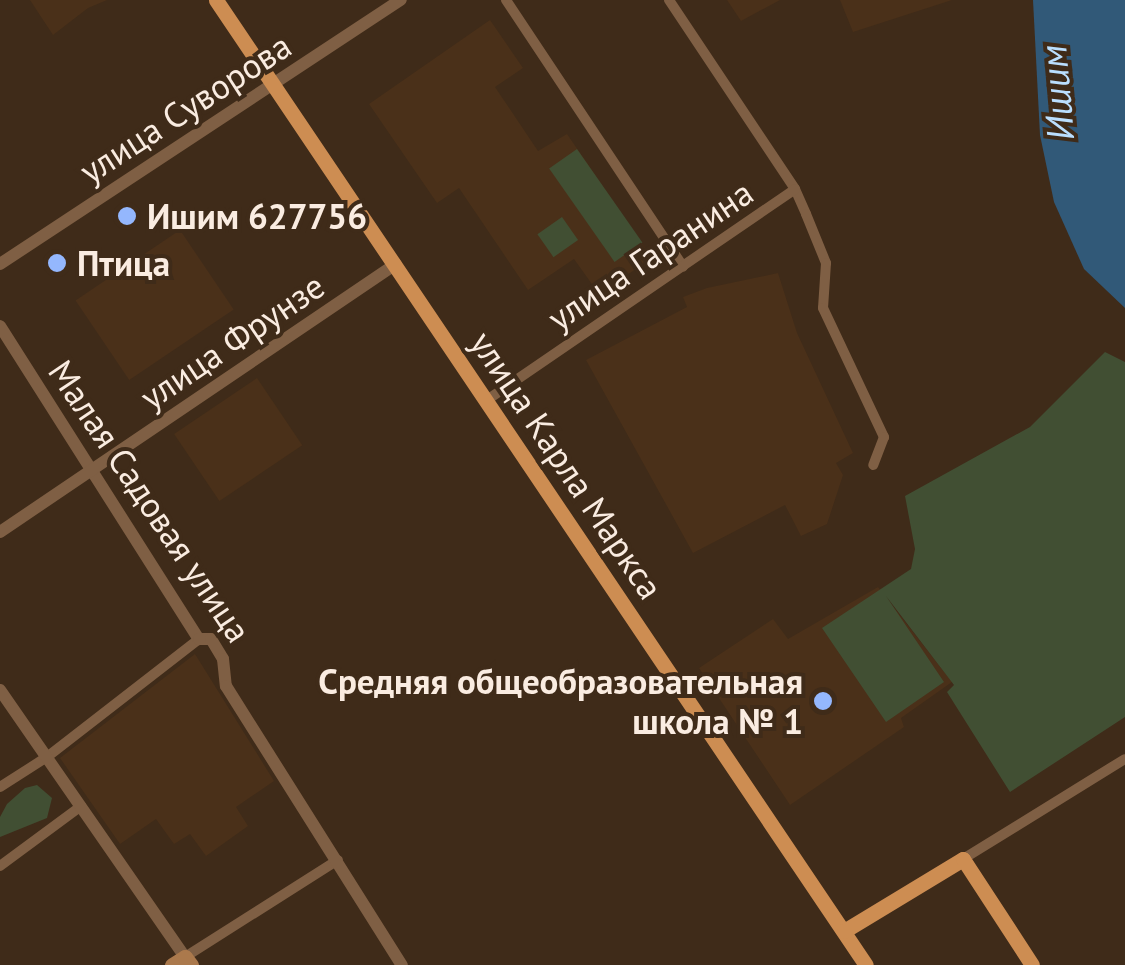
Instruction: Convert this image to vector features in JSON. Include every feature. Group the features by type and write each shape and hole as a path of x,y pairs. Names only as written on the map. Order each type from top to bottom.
{"main road":[{"name":"улица Карла Маркса","path":"216,0 866,965"},
{"path":"844,931 963,859 1032,965"}],"street":[{"name":"улица Суворова","path":"0,264 401,0"},
{"path":"506,0 683,266"},
{"path":"668,0 795,189 826,263 822,308 884,437 873,464"},
{"name":"улица Гаранина","path":"486,400 795,189"},
{"name":"улица Фрунзе","path":"0,532 92,474 396,264"},
{"name":"Малая Садовая улица","path":"0,326 199,639 211,640 224,660 226,686 402,965"},
{"path":"0,787 47,757 199,639"},
{"path":"0,690 82,806 183,962 338,860"},
{"path":"963,859 1125,759"},
{"path":"0,866 82,806"}],"shaded area":[{"path":"30,0 107,0 88,8 53,35"},
{"path":"727,0 780,0 741,21"},
{"path":"840,0 952,0 853,32"},
{"path":"490,20 523,68 495,87 538,151 567,134 652,258 599,294 574,259 528,290 459,188 437,203 369,104"},
{"path":"180,230 234,310 129,380 76,300"},
{"path":"778,273 797,333 853,453 836,463 843,475 827,524 801,536 785,505 693,553 586,360 687,307 683,297"},
{"path":"257,378 302,445 219,501 174,434"},
{"name":"Средняя общеобразовательная школа № 1","path":"878,587 952,682 901,718 904,727 790,805 699,668 773,619 788,639"},
{"path":"195,654 274,781 236,807 248,826 206,856 190,834 174,844 156,819 120,844 60,758"}],"green space":[{"path":"577,149 642,242 615,262 549,169"},
{"path":"562,217 578,240 553,257 537,234"},
{"path":"1105,352 1125,362 1125,717 1010,792 947,692 954,685 886,596 944,682 886,722 822,628 911,569 915,549 905,496 1030,427"},
{"path":"37,785 52,798 47,818 0,837 0,817 7,804 25,788"}],"water":[{"name":"Ишим","path":"1033,0 1125,0 1125,308 1084,269 1054,202 1040,135"}],"place":[{"name":"Ишим 627756","path":"127,216"},
{"name":"Птица","path":"57,263"},
{"name":"Средняя общеобразовательная школа № 1","path":"823,701"}]}
